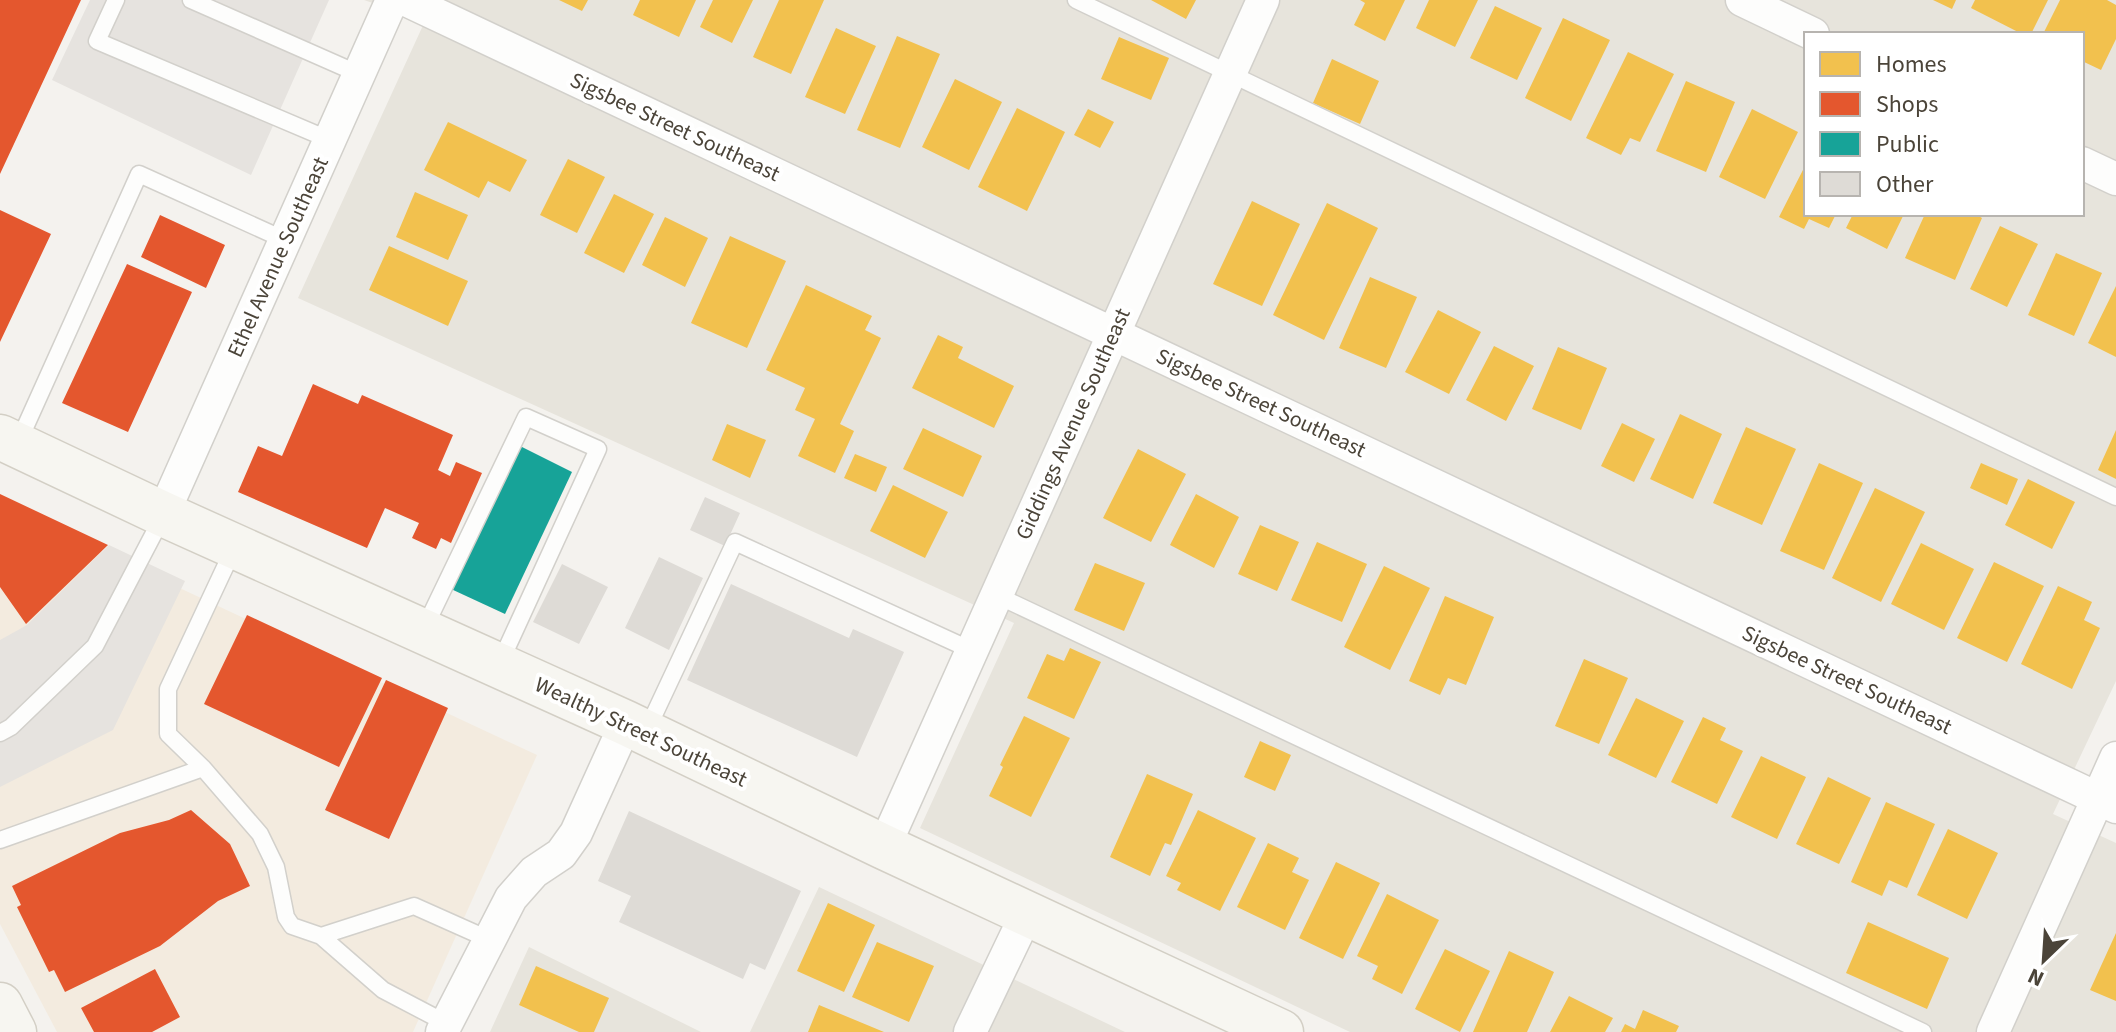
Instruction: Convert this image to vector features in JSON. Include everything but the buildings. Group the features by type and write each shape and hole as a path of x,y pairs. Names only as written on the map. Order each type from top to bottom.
{"main road":[{"name":"Wealthy Street Southeast","path":"9,441 636,728 1281,1032"}],"street":[{"name":"Ethel Avenue Southeast","path":"163,514 392,0"},
{"name":"Sigsbee Street Southeast","path":"406,0 2107,802"},
{"name":"Giddings Avenue Southeast","path":"884,847 1263,0"},
{"path":"1742,0 1809,32"},
{"path":"2084,164 2116,179"},
{"path":"444,1027 511,898 534,872 561,854 636,728"},
{"path":"1993,1032 2107,802 2116,758"},
{"path":"970,1032 1027,913"}],"lane":[{"path":"116,0 97,41 330,140"},
{"path":"191,0 359,74"},
{"path":"1076,0 2116,497"},
{"path":"9,441 139,174 285,240"},
{"path":"423,631 526,417 598,449 499,665"},
{"path":"0,733 11,727 95,646 163,514"},
{"path":"636,728 735,542 971,650"},
{"path":"235,546 168,689 168,734 203,768 260,834 276,867 286,917 292,926 321,936 383,990 444,1027"},
{"path":"996,595 1923,1032"},
{"path":"0,840 203,768"},
{"path":"321,936 414,906 488,939"}],"shaded area":[{"path":"90,0 329,0 251,175 52,80"},
{"path":"364,0 2116,0 2116,681 2053,814 2116,843 2116,1032 1350,1032 920,828 1014,623 298,298 425,21"},
{"path":"0,504 537,755 413,1032 57,1032 0,924"},
{"path":"109,545 185,581 113,730 0,787 0,640 27,625"},
{"path":"819,887 1125,1032 750,1032"},
{"path":"529,947 701,1032 490,1032"}]}
